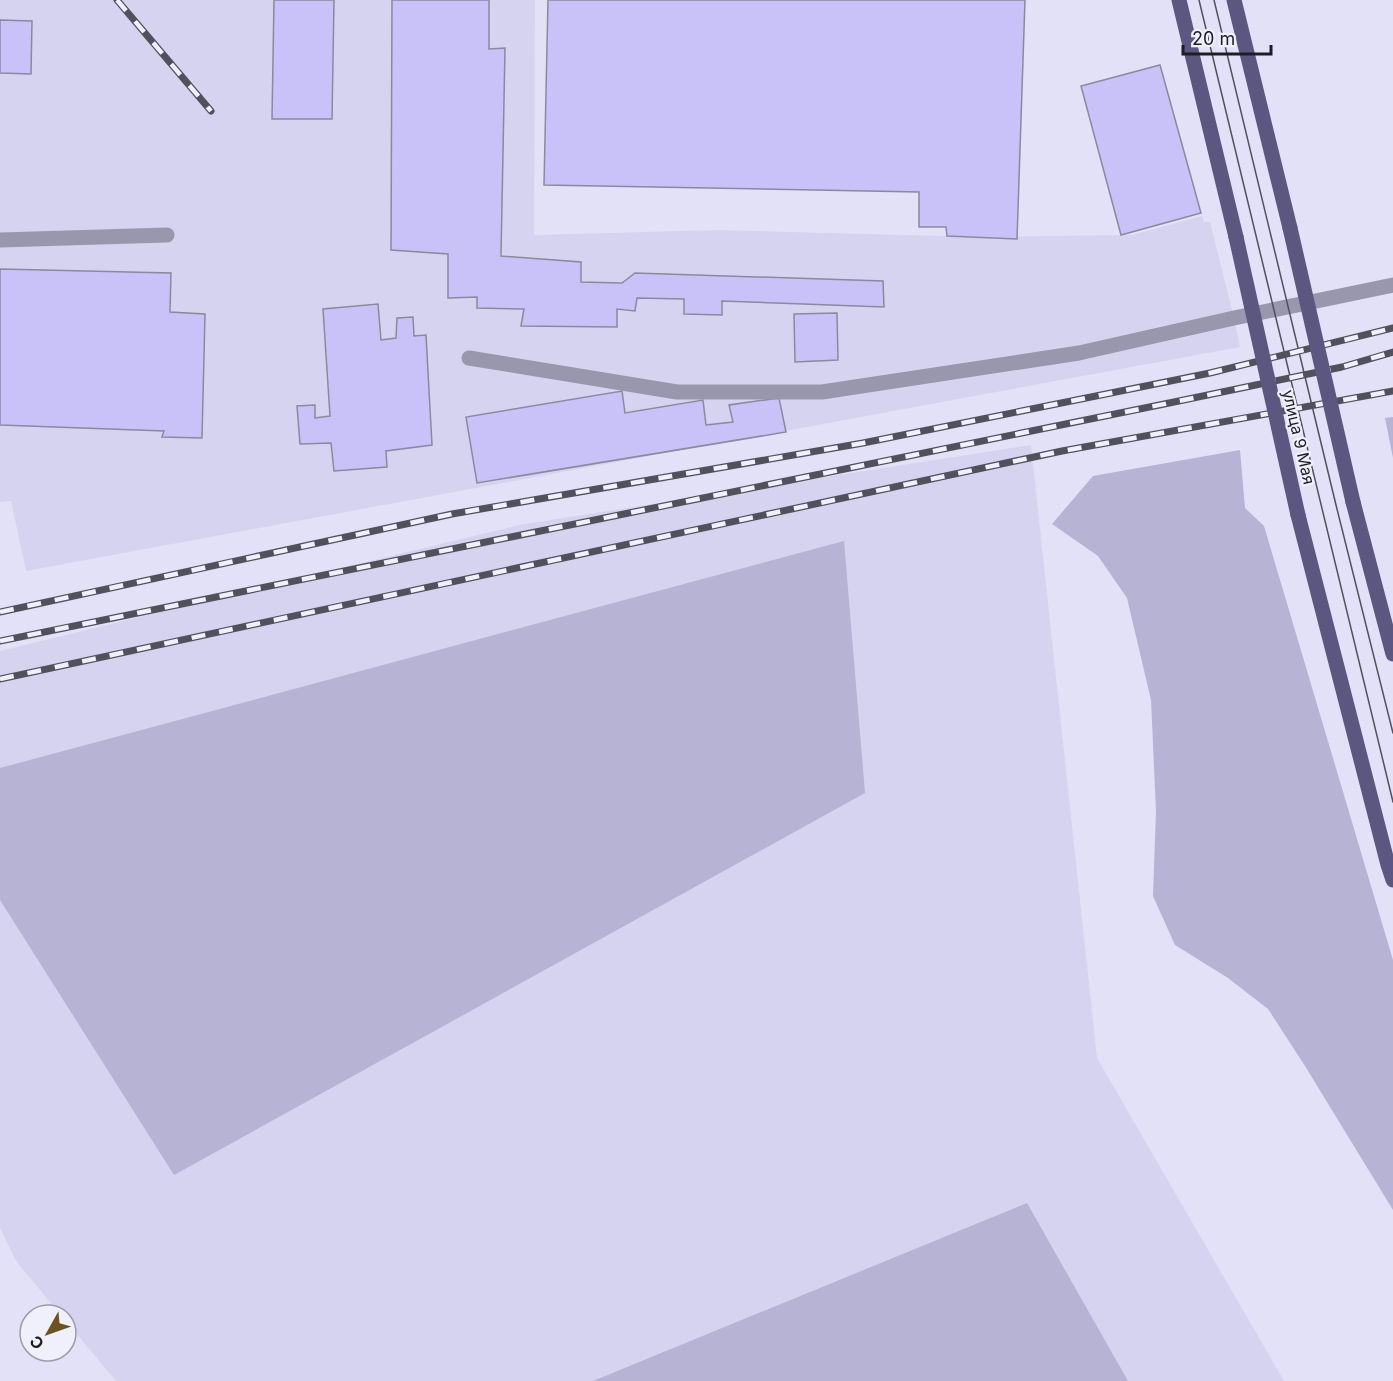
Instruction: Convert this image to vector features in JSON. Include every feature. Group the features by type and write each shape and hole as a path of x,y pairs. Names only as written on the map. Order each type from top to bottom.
{"main road":[{"name":"улица 9 Мая","path":"1179,0 1236,237 1298,515 1393,880"},
{"path":"1234,0 1290,228 1353,502 1393,654"}],"lane":[{"path":"0,240 167,235"},
{"path":"469,358 676,392 822,392 1079,353 1393,285"}],"shaded area":[{"path":"0,0 535,0 534,235 720,230 979,237 1132,235 1202,216 1204,222 1210,222 1240,347 26,571 11,501 0,502"},
{"path":"1393,417 1393,458 1385,418"},
{"path":"1031,445 1097,1058 1284,1381 116,1381 78,1335 78,1303 51,1303 16,1261 0,1228 0,651 519,525"},
{"path":"1240,450 1245,508 1264,526 1393,960 1393,1210 1268,1009 1228,978 1175,945 1153,896 1156,811 1151,700 1127,598 1098,556 1052,524 1093,476"},
{"path":"844,541 865,793 174,1175 0,900 0,768"},
{"path":"1027,1203 1128,1381 593,1381"}],"building":[{"path":"274,0 334,0 332,119 272,119"},
{"path":"392,0 489,0 489,49 505,48 501,256 581,262 581,282 622,283 635,273 883,281 884,307 722,301 722,315 684,314 684,299 637,298 635,311 617,309 617,327 521,326 524,309 477,308 477,297 448,298 448,254 391,250"},
{"path":"548,0 1025,0 1017,239 947,236 946,227 919,227 919,192 544,185"},
{"path":"0,20 32,21 31,74 0,73"},
{"path":"1160,65 1201,213 1121,235 1081,86"},
{"path":"0,269 171,273 170,312 205,314 202,438 162,437 164,431 0,425"},
{"path":"378,304 381,340 396,338 397,318 413,317 414,336 426,335 432,445 386,451 387,467 334,471 331,443 300,444 297,406 315,405 315,418 330,416 323,309"},
{"path":"837,313 838,360 795,362 794,314"},
{"path":"622,391 625,413 703,400 706,425 733,422 729,405 779,398 786,432 477,483 466,417"}],"tram line":[{"path":"1199,0 1393,802"},
{"path":"1214,0 1393,733"}],"railway":[{"path":"117,0 211,111"},
{"path":"0,612 452,514 863,443 1210,373 1393,328"},
{"path":"0,641 1174,402 1342,367 1393,352"},
{"path":"0,679 1062,451 1393,391"}]}
